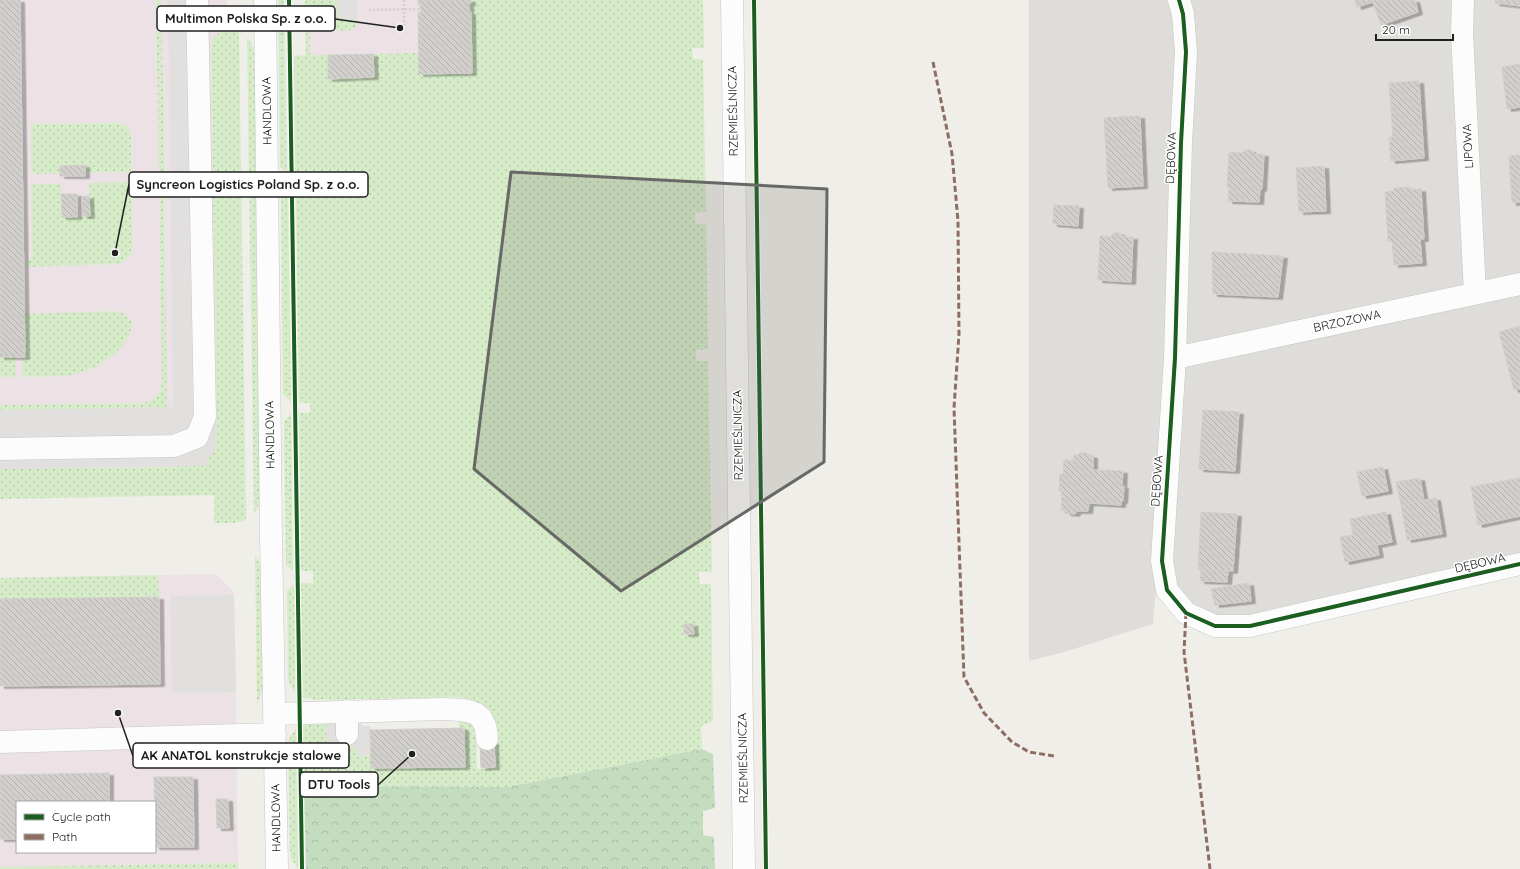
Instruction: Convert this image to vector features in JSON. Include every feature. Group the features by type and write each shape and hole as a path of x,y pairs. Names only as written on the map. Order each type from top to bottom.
{"street":[{"name":"RZEMIEŚLNICZA","path":"732,0 744,869"},
{"name":"DĘBOWA","path":"1179,0 1183,14 1186,52 1181,143 1175,358 1162,561 1167,590 1186,613 1215,626 1250,626 1520,564"},
{"name":"LIPOWA","path":"1463,0 1462,34 1475,293"},
{"path":"0,449 174,446 197,437 205,416 197,9 266,9"},
{"name":"HANDLOWA","path":"266,9 277,869"},
{"name":"BRZOZOWA","path":"1175,358 1520,284"},
{"path":"0,742 274,724 347,711 444,708 466,710 479,716 486,726 487,739"},
{"path":"347,711 347,734"}],"path":[{"path":"404,0 404,30"},
{"path":"369,10 420,9"}],"highlighted area":[{"path":"511,172 827,189 824,462 621,591 474,469"}],"shaded area":[{"path":"0,0 227,0 233,477 0,499"},
{"path":"168,0 186,0 193,413 216,412 217,444 215,452 209,457 208,466 0,469 0,410 173,407"},
{"path":"305,0 495,0 491,89 306,94"},
{"path":"337,0 357,0 357,19 338,20"},
{"path":"1029,0 1520,0 1520,564 1215,626 1167,590 1172,390 1153,624 1064,652 1029,661"},
{"path":"216,574 234,592 238,863 0,867 0,578"},
{"path":"234,595 236,692 172,693 170,596"},
{"path":"326,720 361,721 362,726 370,726 371,755 356,756 356,747 327,748"}],"green space":[{"path":"156,0 161,0 165,172 159,172"},
{"path":"278,0 284,0 287,173 280,167"},
{"path":"305,0 357,0 357,24 352,30 310,32 310,55 328,55 329,79 374,77 373,54 419,53 419,74 472,73 471,12 469,12 469,4 471,3 471,0 703,0 704,48 692,48 693,59 703,59 706,212 695,213 695,224 706,224 708,349 696,350 696,361 708,361 712,572 699,572 700,584 711,584 713,721 701,726 702,749 508,787 304,786 303,724 326,721 327,748 356,747 357,756 371,755 371,768 464,767 464,728 459,728 459,720 471,721 476,732 477,769 496,768 495,722 485,708 470,700 459,697 315,700 303,697 301,583 313,583 313,571 301,571 299,413 310,413 310,403 299,403 296,185 308,185 307,173 295,173 294,56 306,55"},
{"path":"225,28 239,32 246,520 234,523 214,523 214,495 0,499 0,469 172,467 209,456 217,444 211,47 214,38"},
{"path":"247,37 254,48 255,63 261,494 258,508 254,514"},
{"path":"120,123 126,126 131,133 131,172 36,174 31,170 31,124"},
{"path":"131,182 133,246 127,259 119,264 27,267 27,259 33,259 31,188 34,184 61,184 62,217 90,216 89,183"},
{"path":"288,186 291,402 283,394 281,193"},
{"path":"164,188 167,408 0,410 0,405 142,403 151,400 157,395 162,383 159,189"},
{"path":"118,311 125,314 132,322 131,331 122,347 99,365 76,374 23,377 22,357 25,356 25,314"},
{"path":"0,357 16,357 16,377 0,377"},
{"path":"291,414 293,571 286,565 284,421"},
{"path":"255,555 261,566 263,689 257,705"},
{"path":"158,575 159,597 0,599 0,578"},
{"path":"294,584 295,693 289,683 288,677 287,591"},
{"path":"296,729 298,869 291,858 290,851 288,745 290,736"},
{"path":"702,749 713,754 715,808 703,811 703,835 714,837 715,869 306,869 304,786 508,787"},
{"path":"238,863 238,869 0,869 0,867"}],"building":[{"path":"0,0 20,0 25,357 0,357"},
{"path":"418,0 471,0 471,3 469,4 469,12 471,12 472,73 419,74 418,12 421,13"},
{"path":"1355,0 1372,0 1373,2 1357,7"},
{"path":"1372,0 1415,0 1418,12 1381,25"},
{"path":"1495,0 1520,0 1520,6 1495,3"},
{"path":"373,54 374,77 328,79 328,55"},
{"path":"1520,64 1520,107 1507,109 1502,67"},
{"path":"1419,81 1424,158 1391,161 1389,137 1393,137 1389,83"},
{"path":"1140,116 1143,186 1108,188 1104,118"},
{"path":"1245,150 1251,150 1254,154 1264,154 1262,189 1260,189 1259,202 1228,201 1229,187 1227,187 1229,152 1242,153"},
{"path":"1520,155 1520,202 1512,203 1509,156"},
{"path":"85,165 85,176 60,176 60,166"},
{"path":"1324,166 1326,211 1299,212 1296,168"},
{"path":"1411,187 1411,190 1421,189 1424,239 1420,239 1422,263 1394,265 1392,241 1388,241 1385,192 1394,191 1394,188"},
{"path":"61,194 77,194 77,217 62,217"},
{"path":"89,196 90,216 83,216 82,197"},
{"path":"1054,205 1079,206 1078,226 1053,224"},
{"path":"1114,233 1120,233 1124,237 1133,237 1131,282 1098,280 1100,236 1110,237"},
{"path":"1212,252 1283,256 1278,297 1213,294"},
{"path":"1520,326 1520,389 1514,390 1499,332"},
{"path":"1203,410 1239,412 1235,471 1199,469"},
{"path":"1080,453 1087,453 1093,456 1093,470 1123,471 1122,486 1124,486 1123,501 1121,501 1121,505 1089,503 1088,511 1077,511 1075,514 1067,513 1061,510 1062,491 1059,491 1060,474 1063,474 1064,460 1073,461 1074,455 1078,455"},
{"path":"1383,467 1388,491 1362,496 1357,472"},
{"path":"1420,478 1424,501 1401,505 1396,482"},
{"path":"1520,478 1520,516 1478,525 1471,487"},
{"path":"1436,498 1442,534 1407,540 1401,505"},
{"path":"1201,512 1237,514 1233,571 1198,569"},
{"path":"1386,512 1392,542 1377,545 1379,555 1345,562 1340,537 1353,535 1350,519"},
{"path":"1201,569 1228,571 1227,582 1200,581"},
{"path":"1249,583 1251,601 1215,605 1211,589"},
{"path":"159,597 160,684 0,686 0,599"},
{"path":"684,624 693,624 694,634 684,634"},
{"path":"464,728 465,767 371,768 370,730"},
{"path":"494,742 495,767 481,768 480,743"},
{"path":"109,773 109,801 16,801 16,839 0,839 0,775"},
{"path":"154,777 193,777 194,847 156,847 156,801 154,801"},
{"path":"216,799 228,799 229,828 217,828"}],"marked path":[{"path":"933,62 952,154 958,221 959,334 954,408 964,677 984,713 1012,742 1029,752 1054,756"},
{"path":"1186,613 1184,652 1210,869"}],"cycle path":[{"path":"289,0 302,869"},
{"path":"754,0 766,869"},
{"path":"1179,0 1183,14 1186,52 1181,143 1175,358 1162,561 1167,590 1186,613 1215,626 1250,626 1520,564"}],"place":[{"name":"Multimon Polska Sp. z o.o.","path":"400,28"},
{"name":"Syncreon Logistics Poland Sp. z o.o.","path":"115,253"},
{"name":"AK ANATOL konstrukcje stalowe","path":"118,713"},
{"name":"DTU Tools","path":"412,754"}]}
